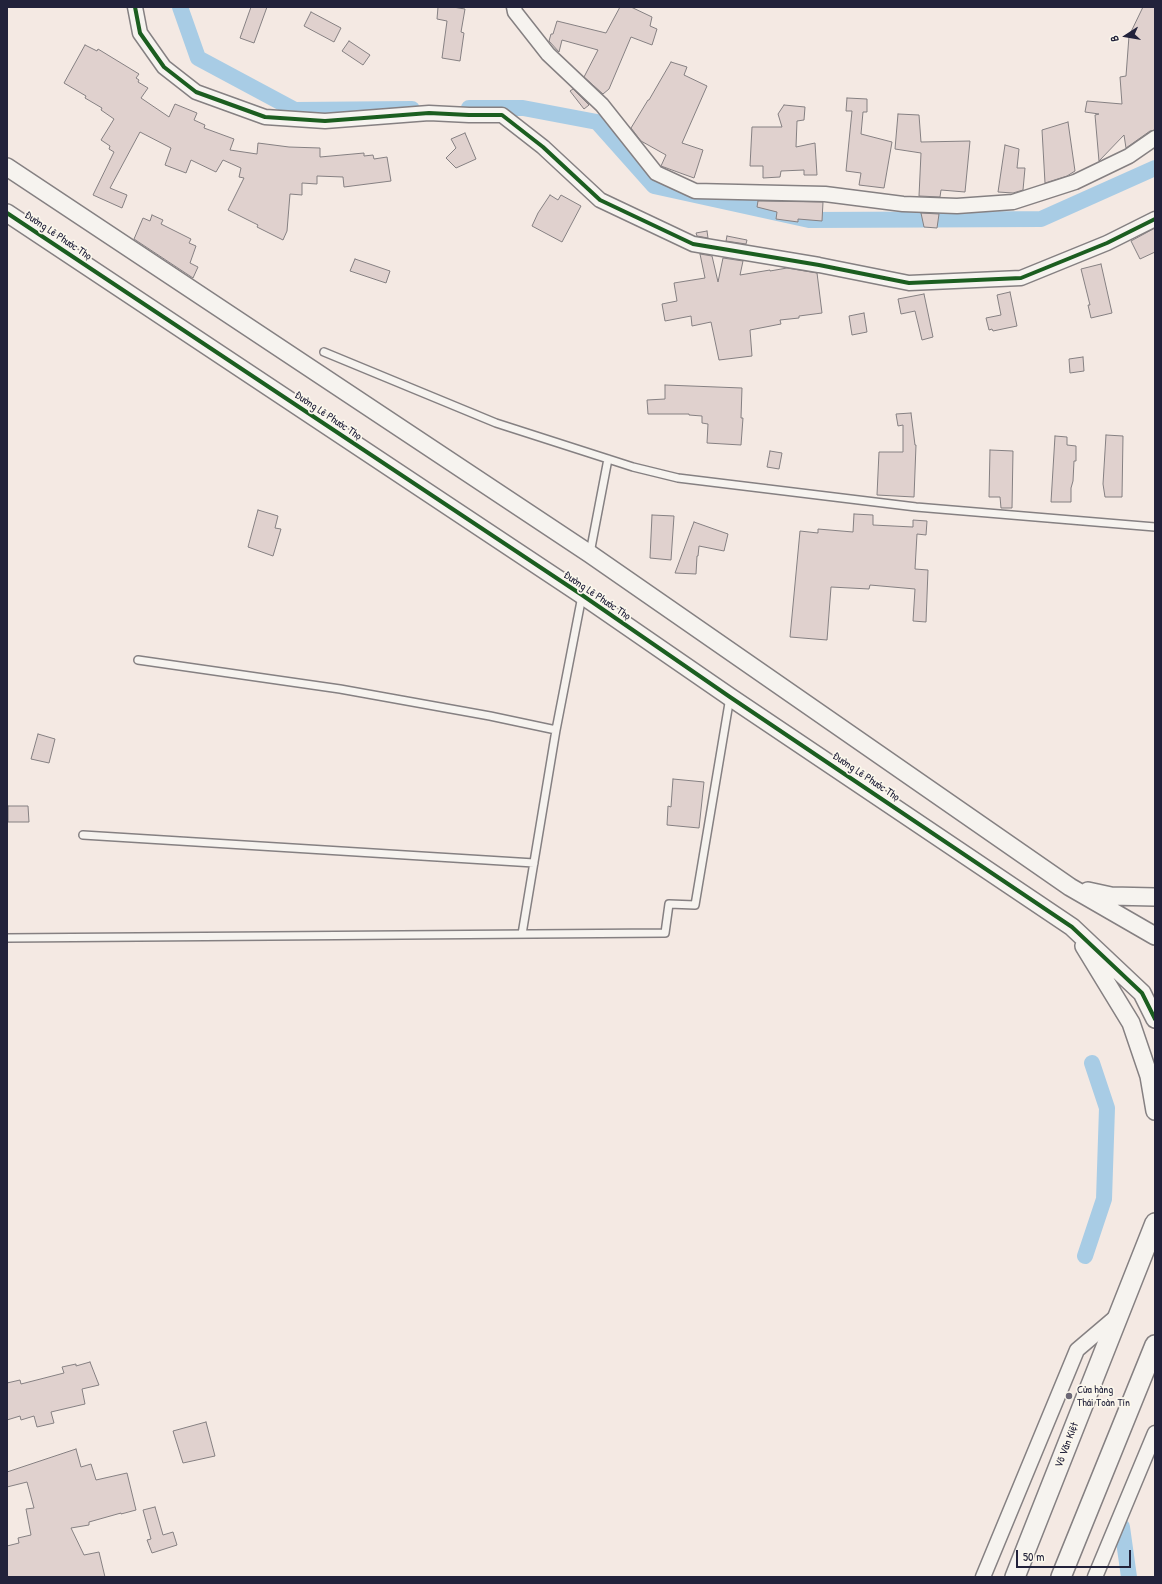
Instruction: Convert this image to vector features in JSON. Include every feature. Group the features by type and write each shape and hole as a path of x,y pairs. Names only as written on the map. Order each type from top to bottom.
{"main road":[{"name":"Võ Văn Kiệt","path":"1015,1577 1154,1221"},
{"path":"1061,1577 1154,1352"}],"street":[{"path":"135,7 140,33 164,67 196,92 266,117 325,121 429,113 502,115 543,147 600,200 693,244 820,265 909,283 1021,278 1106,243 1155,219"},
{"path":"514,7 516,12 548,54 602,104 656,173 695,190 825,194 903,204 957,206 1013,202 1075,182 1129,156 1155,138"},
{"path":"7,167 590,554 1070,887 1155,936"},
{"name":"Đường Lê Phước Thọ","path":"7,213 582,596 1072,927 1142,993 1155,1019"},
{"path":"1070,887 1111,896 1155,897"},
{"path":"1072,927 1131,1023 1149,1076 1155,1112"},
{"path":"983,1577 1077,1350 1117,1316"},
{"path":"1095,1577 1155,1433"}],"lane":[{"path":"324,352 496,423 633,467 678,478 916,507 1155,527"},
{"path":"590,554 608,459"},
{"path":"522,934 556,730 582,596"},
{"path":"138,660 340,689 490,716 556,730"},
{"path":"7,938 665,933 669,904 695,905 730,697"},
{"path":"83,835 534,863"}],"building":[{"path":"251,7 267,7 254,43 240,38"},
{"path":"438,7 465,9 461,32 464,33 460,61 442,58 447,21 437,19"},
{"path":"620,7 631,7 652,17 650,26 657,29 652,45 631,37 609,89 603,94 584,77 598,50 562,40 559,52 549,41 557,21 606,33"},
{"path":"1143,7 1155,7 1155,130 1150,131 1126,148 1124,135 1099,161 1095,115 1099,114 1085,112 1087,101 1122,104 1120,77 1126,76 1129,36"},
{"path":"311,12 341,28 334,42 304,26"},
{"path":"349,41 370,55 363,65 342,51"},
{"path":"85,45 97,51 98,49 139,74 136,78 139,80 138,82 148,88 141,98 169,117 175,104 197,113 194,120 205,125 204,128 234,139 230,150 257,154 258,143 289,147 320,148 320,157 364,153 364,156 373,155 374,159 387,157 391,181 344,187 343,177 317,176 317,184 302,183 302,195 290,194 287,231 283,240 228,210 244,178 239,177 241,168 223,160 216,172 191,160 186,173 165,165 171,148 140,132 110,188 127,195 122,208 93,195 114,152 109,149 110,146 101,140 114,119 101,110 102,108 85,98 86,96 64,83"},
{"path":"671,62 687,67 684,75 707,86 682,143 703,150 694,178 661,166 666,155 641,141 631,128"},
{"path":"573,89 589,105 584,109 570,91"},
{"path":"847,98 867,99 867,112 863,112 861,134 892,142 884,188 859,185 861,173 846,171 852,111 846,111"},
{"path":"784,105 805,107 804,120 797,121 796,147 815,143 817,175 804,175 804,170 781,171 780,177 763,178 763,166 750,166 752,127 782,127 778,114"},
{"path":"898,114 919,115 921,142 970,141 965,192 941,190 940,197 919,196 921,153 895,149"},
{"path":"1068,122 1075,171 1067,176 1045,183 1042,130"},
{"path":"465,133 476,159 456,168 446,158 456,148 451,139"},
{"path":"1005,145 1019,149 1017,168 1025,168 1023,190 1013,193 998,192"},
{"path":"550,195 558,200 561,195 581,206 562,242 532,226 538,213"},
{"path":"758,201 823,202 822,221 798,219 798,222 776,219 777,212 757,207"},
{"path":"921,213 939,214 937,228 924,227"},
{"path":"152,215 163,220 161,224 191,239 189,243 196,246 190,263 198,267 193,278 134,239 143,218 150,221"},
{"path":"1155,228 1155,252 1140,259 1131,241"},
{"path":"707,231 708,238 697,236 696,233"},
{"path":"727,236 747,240 746,244 726,241"},
{"path":"700,254 712,256 718,282 723,258 743,261 740,275 787,268 817,273 822,313 780,320 781,324 750,330 752,356 719,360 711,322 692,326 691,316 665,321 662,304 677,301 674,283 705,278"},
{"path":"355,259 390,271 386,283 350,271"},
{"path":"1101,264 1112,313 1091,318 1088,305 1090,305 1081,269"},
{"path":"1010,292 1017,326 993,331 992,329 989,330 986,318 1001,315 997,295"},
{"path":"924,294 933,337 922,340 915,311 901,314 898,299"},
{"path":"864,313 867,332 852,335 849,316"},
{"path":"1083,357 1084,371 1070,373 1069,359"},
{"path":"665,385 742,388 741,418 743,418 741,445 707,443 708,424 702,423 702,416 689,414 648,414 647,400 665,399"},
{"path":"911,413 916,445 914,497 877,495 879,452 903,452 903,425 898,426 896,414"},
{"path":"1106,435 1123,436 1122,497 1105,497 1103,484"},
{"path":"1055,436 1067,437 1067,445 1076,446 1076,461 1074,461 1071,502 1051,502"},
{"path":"990,450 1013,451 1012,508 1001,508 1000,497 989,497"},
{"path":"770,451 782,453 779,469 767,467"},
{"path":"258,510 278,516 275,528 281,529 273,556 248,547"},
{"path":"854,514 873,515 873,525 913,527 913,520 927,521 926,535 917,534 915,569 928,570 926,622 913,621 915,589 870,585 869,589 831,587 827,640 790,637 800,531 818,533 818,529 853,532"},
{"path":"652,515 674,516 671,560 650,558"},
{"path":"694,522 728,534 724,551 699,546 696,574 675,573"},
{"path":"38,734 55,739 49,763 31,759"},
{"path":"673,779 704,782 699,828 667,825 668,806 671,807"},
{"path":"8,806 28,806 29,822 8,822"},
{"path":"90,1362 99,1385 82,1389 85,1404 51,1412 54,1423 37,1427 34,1416 21,1420 20,1416 7,1420 7,1383 20,1380 21,1384 64,1373 62,1367 76,1364 76,1366"},
{"path":"206,1422 215,1456 183,1463 173,1431"},
{"path":"76,1449 81,1467 91,1464 96,1480 127,1473 136,1510 89,1522 89,1525 71,1528 84,1555 99,1552 105,1577 7,1577 7,1546 19,1543 18,1538 31,1535 26,1509 34,1508 27,1482 7,1487 7,1472"},
{"path":"155,1507 163,1535 173,1532 177,1545 152,1553 147,1540 151,1539 143,1510"}],"waterway":[{"path":"180,7 198,58 295,110 412,109"},
{"path":"469,108 523,108 597,122 654,186 809,220 1041,219 1155,168"},
{"path":"1085,1256 1104,1199 1107,1108 1092,1063"},
{"path":"1122,1527 1129,1577"}],"cycle path":[{"path":"135,7 140,33 164,67 196,92 265,117 325,121 429,113 502,115 543,147 600,200 693,244 819,265 909,283 1021,278 1107,243 1155,219"},
{"path":"7,213 582,595 730,697 1072,927 1142,993 1155,1019"}],"place":[{"name":"Cửa hàng Thái Toàn Tín","path":"1069,1396"}]}
